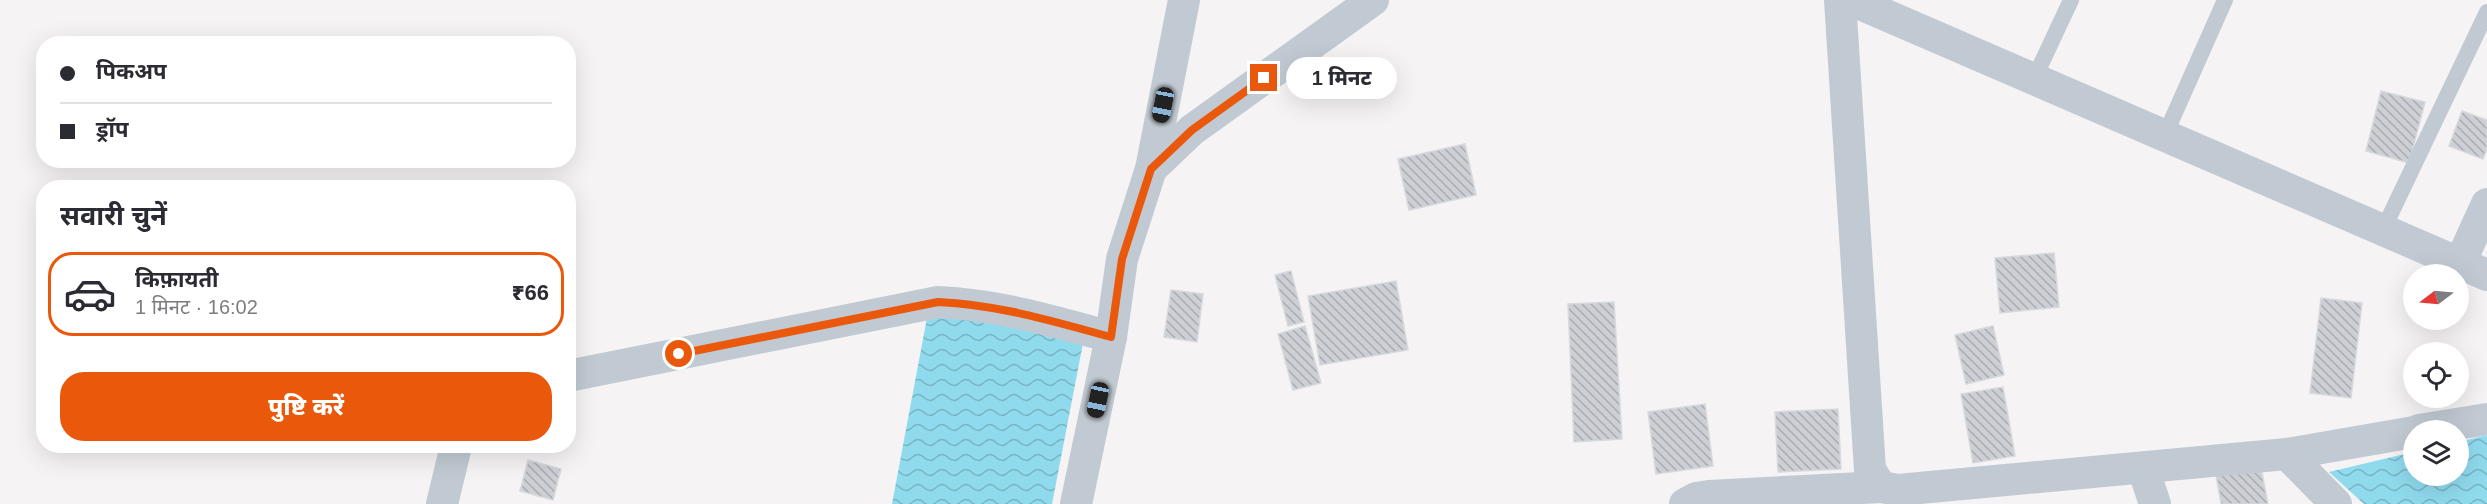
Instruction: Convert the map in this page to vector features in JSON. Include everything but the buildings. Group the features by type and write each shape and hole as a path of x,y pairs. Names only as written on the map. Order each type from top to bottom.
{"street":[{"path":"1076,504 1111,337 1122,259 1151,169 1184,0"},
{"path":"1151,169 1192,130 1373,0"},
{"path":"1840,0 1870,470 1881,487"},
{"path":"1851,0 2473,269 2487,204"},
{"path":"576,374 938,302 1005,308 1111,337"},
{"path":"2469,422 2487,419"},
{"path":"1685,504 1696,498 1709,496 1881,487 1898,490 2287,454 2403,434"},
{"path":"441,504 454,453"},
{"path":"2287,454 2336,504"},
{"path":"2143,468 2155,504"}],"lane":[{"path":"2034,79 2071,0"},
{"path":"2165,135 2225,0"},
{"path":"2383,230 2487,12"}],"water":[{"path":"932,291 1084,338 1052,504 892,504"},
{"path":"2487,435 2487,504 2364,504 2329,472 2403,454 2403,486 2469,486 2469,440"}],"route":[{"path":"679,354 938,302 1005,308 1111,337 1122,259 1151,169 1192,130 1264,78"}]}
